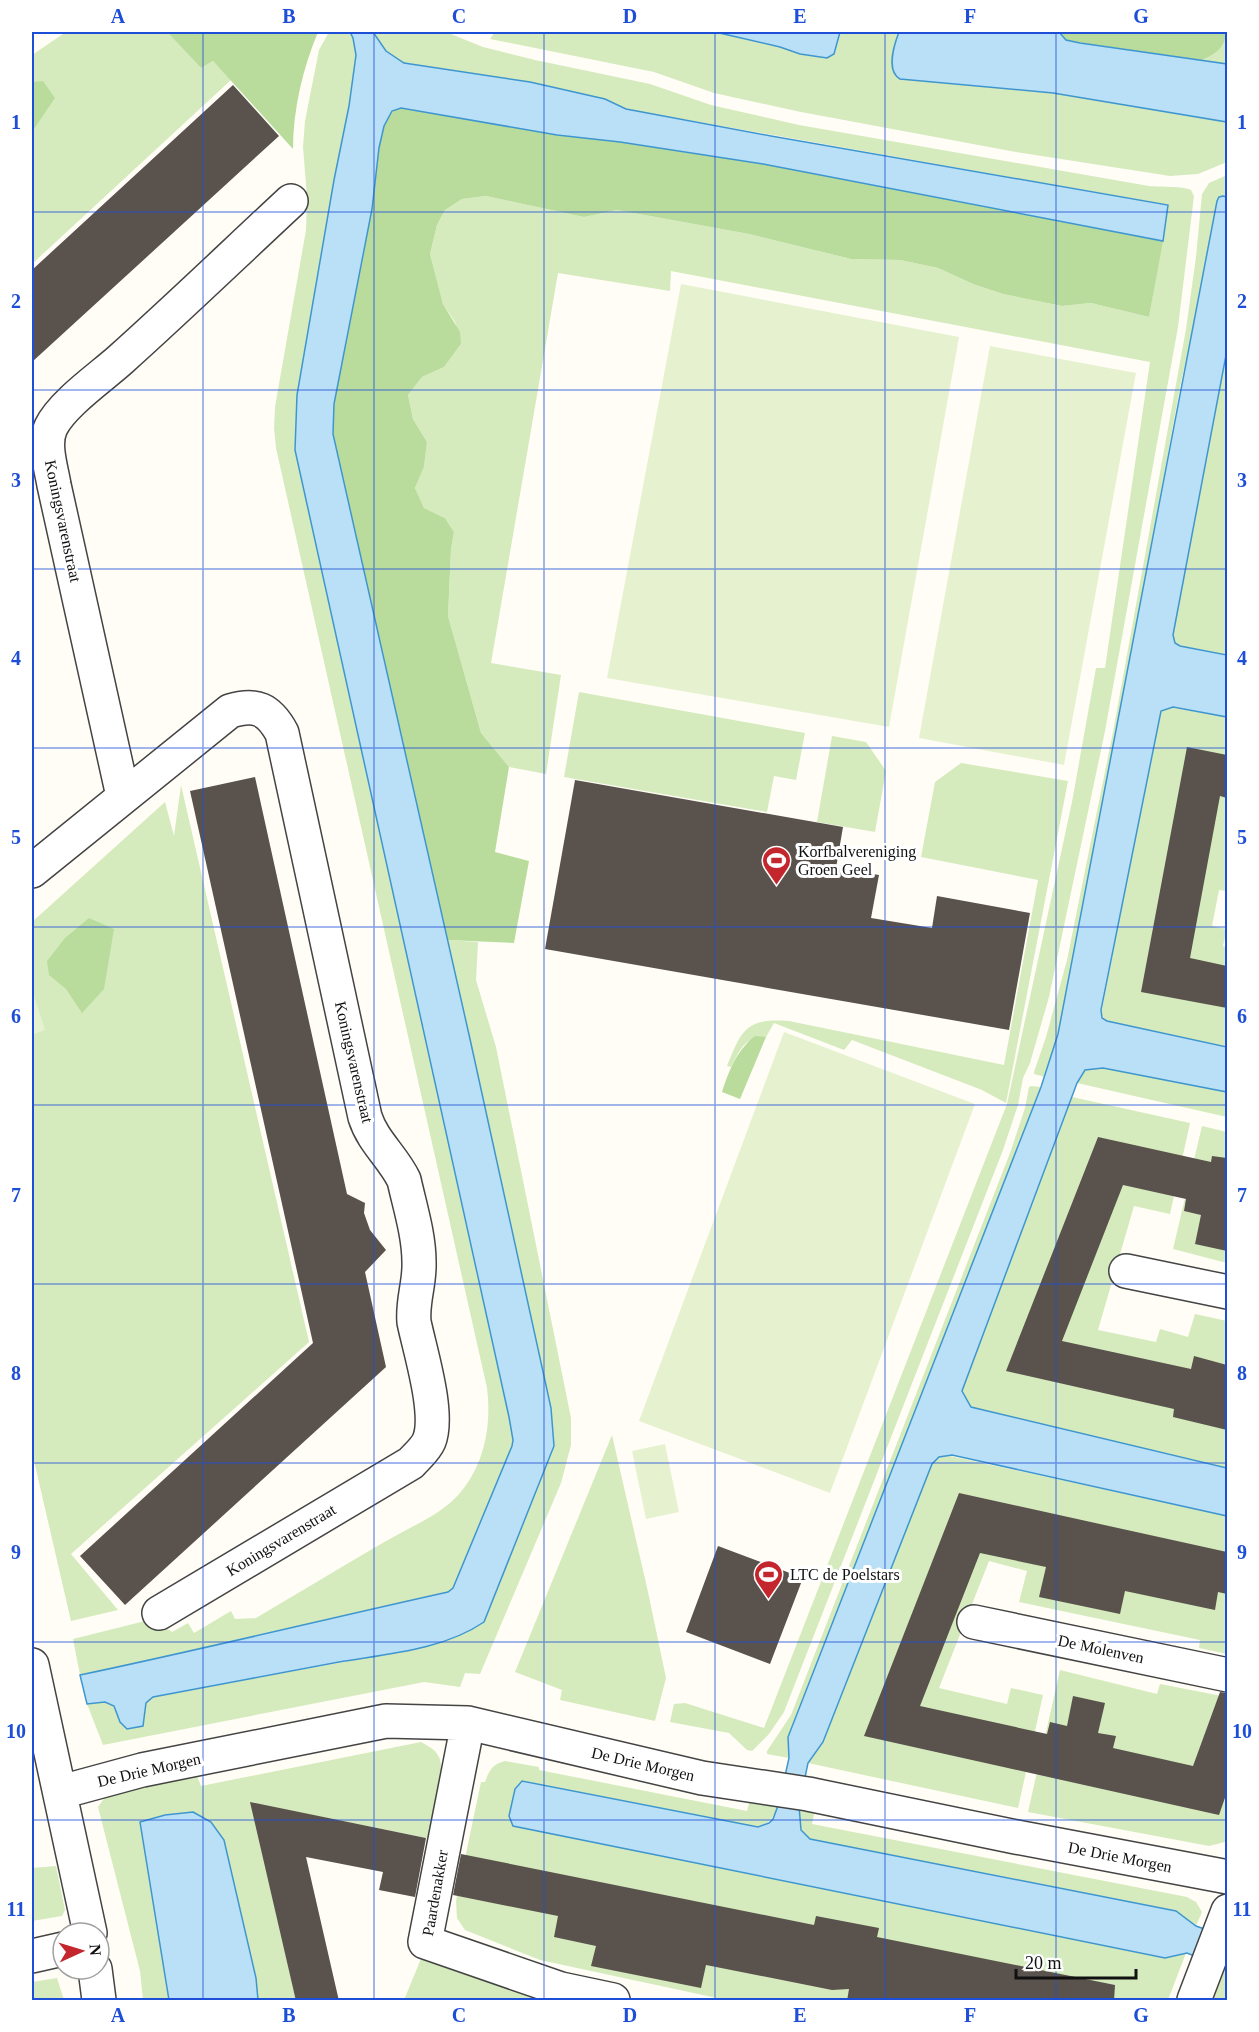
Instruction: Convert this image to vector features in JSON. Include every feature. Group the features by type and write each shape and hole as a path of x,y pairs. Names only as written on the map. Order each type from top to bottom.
{"street":[{"name":"Koningsvarenstraat","path":"123,796 54,485 48,437 58,416 70,404 291,201"},
{"name":"Koningsvarenstraat","path":"32,871 230,711 247,706 260,710 275,719 282,733 365,1117 375,1140 400,1170 404,1180 419,1260 412,1306 432,1417 429,1441 411,1463 159,1613"},
{"path":"1126,1271 1227,1292"},
{"name":"De Molenven","path":"974,1622 1227,1675"},
{"path":"32,1665 87,1921"},
{"name":"De Drie Morgen","path":"60,1792 142,1770 386,1721 468,1722 702,1778 808,1794 1227,1877"},
{"name":"Paardenakker","path":"468,1722 425,1942 561,1989 613,2001"},
{"path":"1198,1988 1225,1919"},
{"path":"32,1956 51,1952"},
{"path":"96,1981 99,2001"}],"green space":[{"path":"66,32 167,32 201,68 213,61 231,80 32,264 32,55"},
{"path":"167,32 318,32 300,89 293,149 213,61 201,68"},
{"path":"329,32 350,32 356,55 349,106 297,395 295,450 513,1440 453,1588 448,1592 80,1675 73,1639 153,1619 172,1632 188,1623 194,1633 231,1611 235,1619 256,1618 438,1512 464,1488 474,1473 488,1423 487,1388 276,448 275,407 306,230 307,197 303,147 305,121 319,50"},
{"path":"373,32 446,32 483,47 650,84 711,105 799,125 1149,186 1183,188 1191,190 1194,196 1178,327 1105,731 1049,997 1003,1150 784,1712 769,1734 752,1751 747,1750 729,1733 670,1722 674,1704 685,1703 764,1728 1007,1104 1072,802 1096,668 1105,668 1150,362 671,271 670,291 558,273 491,663 561,675 546,774 509,767 481,733 448,616 454,532 445,518 424,508 415,488 424,467 427,442 413,419 408,395 422,377 444,367 461,344 455,322 443,304 430,254 437,225 445,210 462,199 486,196 584,217 617,210 749,234 851,259 900,260 938,268 973,284 1003,294 1062,306 1091,303 1149,317 1168,205 626,109 605,99 530,82 404,63 386,51"},
{"path":"495,32 715,32 800,54 827,58 840,32 899,32 896,40 897,78 1053,93 1227,122 1227,162 1198,174 1170,176 1016,152 801,112 714,93 654,72 490,39"},
{"path":"1059,32 1227,32 1219,49 1202,60 1080,43 1066,40"},
{"path":"1227,33 1227,64 1202,60 1218,50"},
{"path":"43,81 55,98 32,132 32,82"},
{"path":"400,108 557,135 620,142 763,164 1163,241 1149,317 1091,303 1062,306 1003,294 973,284 938,268 900,260 851,259 749,234 617,210 584,217 486,196 462,199 445,210 437,225 430,254 443,304 460,332 461,344 444,367 422,377 408,395 413,419 427,442 424,467 415,488 424,508 445,518 454,532 448,616 481,733 509,767 495,852 529,861 514,943 447,940 333,434 334,404 372,209 379,148 388,117"},
{"path":"1227,175 1227,197 1223,196 1181,382 1058,1034 1045,1077 1034,1074 1034,1072 1067,960 1113,732 1186,329 1202,194 1209,183"},
{"path":"681,284 959,337 889,727 607,678"},
{"path":"990,346 1136,373 1064,765 919,738"},
{"path":"1227,350 1227,655 1180,646 1175,643 1173,635"},
{"path":"579,692 805,733 796,780 774,776 767,812 564,777"},
{"path":"1168,707 1227,717 1227,891 1219,890 1212,926 1227,929 1223,946 1228,948 1227,1047 1107,1021 1101,1015 1159,715"},
{"path":"832,736 866,742 886,771 875,832 817,822"},
{"path":"961,763 1068,781 1006,1103 982,1090 852,1040 844,1050 774,1023 766,1037 748,1042 740,1050 731,1067 727,1066 737,1043 748,1028 754,1024 775,1021 789,1021 1004,1065 1038,880 921,857 935,782"},
{"path":"181,785 309,1342 71,1554 118,1610 71,1621 32,1452 32,922 165,802 174,836"},
{"path":"89,918 114,929 104,989 82,1013 66,989 49,975 47,961 65,938"},
{"path":"447,940 478,942 476,980 496,1047 571,1418 571,1445 561,1483 480,1674 465,1673 460,1687 424,1682 103,1745 87,1704 105,1702 114,1706 120,1722 144,1721 146,1703 153,1697 409,1650 457,1637 484,1622 554,1446 551,1408"},
{"path":"32,990 45,1030 32,1035"},
{"path":"784,1032 975,1104 830,1493 639,1421"},
{"path":"755,1036 766,1037 740,1099 722,1092 738,1055"},
{"path":"1103,1068 1227,1092 1227,1117 1077,1083 1085,1070"},
{"path":"1031,1086 1041,1087 788,1737 789,1758 767,1754 791,1715 1010,1153"},
{"path":"1072,1097 1190,1123 1170,1214 1134,1206 1098,1330 1156,1342 1160,1329 1188,1337 1195,1314 1227,1321 1227,1468 971,1407 962,1391"},
{"path":"1202,1126 1227,1132 1227,1263 1173,1249"},
{"path":"612,1435 666,1678 655,1721 560,1700 562,1690 515,1672"},
{"path":"665,1444 679,1512 646,1519 632,1451"},
{"path":"945,1455 1227,1516 1227,1654 1199,1648 1200,1640 1019,1602 1027,1571 989,1561 939,1688 1007,1704 1011,1688 1043,1695 1018,1808 808,1763 823,1742 932,1464"},
{"path":"1060,1670 1157,1694 1160,1684 1227,1697 1228,1839 1225,1842 1209,1846 1028,1812"},
{"path":"421,1742 435,1752 441,1764 439,1797 432,1839 251,1803 296,2000 258,2000 256,1978 224,1840 193,1812 165,1815 140,1823 169,2000 143,2000 140,1971 98,1807 106,1796 197,1776 201,1786"},
{"path":"505,1761 539,1767 539,1770 747,1811 751,1796 779,1803 769,1821 758,1827 522,1781 1165,1958 1186,1953 1168,2000 726,2000 540,1960 465,1930 457,1918 456,1901 481,1782 485,1782 494,1766"},
{"path":"799,1806 815,1810 812,1824 1187,1897 1196,1902 1202,1912 1196,1926 1176,1911 810,1839 801,1830"},
{"path":"56,1866 65,1910 62,1916 32,1921 32,1868"},
{"path":"425,1949 547,2000 404,2000"},
{"path":"1224,1967 1227,1969 1227,2000 1212,2000"},
{"path":"51,1979 51,1981 58,1981 64,2000 32,2000 32,1982"}],"water":[{"path":"350,32 373,32 386,51 404,63 530,82 605,99 626,109 771,136 1168,205 1163,241 763,164 620,142 557,135 401,108 392,111 384,126 379,148 372,209 334,404 333,434 551,1408 554,1446 484,1622 451,1639 433,1645 153,1697 146,1703 143,1726 127,1729 120,1722 114,1706 105,1702 87,1704 80,1675 448,1592 453,1588 513,1440 295,450 297,395 349,106 356,55"},
{"path":"715,32 840,32 834,54 827,58 800,54"},
{"path":"899,32 1059,32 1066,40 1080,43 1227,64 1227,122 1053,93 900,79 893,70 892,64 893,50"},
{"path":"1223,196 1227,197 1227,350 1173,635 1175,643 1180,646 1227,655 1227,717 1173,707 1161,711 1101,1010 1102,1018 1107,1021 1227,1047 1227,1092 1103,1068 1085,1070 1077,1083 962,1391 971,1407 1227,1468 1227,1516 952,1455 939,1457 932,1464 823,1742 808,1763 799,1806 801,1830 810,1839 1176,1911 1196,1926 1227,1937 1227,1969 1187,1953 1165,1958 513,1826 509,1816 515,1789 522,1781 758,1827 773,1819 789,1758 788,1737 1041,1087 1058,1034 1217,201"},
{"path":"193,1812 211,1822 224,1840 256,1978 258,2000 169,2000 140,1822 165,1815"}],"building":[{"path":"233,85 279,136 32,362 32,270"},
{"path":"1187,747 1227,755 1227,798 1220,796 1190,958 1227,966 1227,1008 1141,992"},
{"path":"255,777 347,1194 365,1203 364,1213 370,1230 386,1250 365,1272 386,1367 125,1605 80,1556 313,1343 190,791"},
{"path":"575,780 843,827 836,868 879,875 871,918 932,928 937,896 1030,913 1009,1030 545,949"},
{"path":"1098,1137 1211,1162 1212,1156 1227,1158 1227,1251 1195,1244 1201,1215 1184,1211 1186,1199 1123,1185 1062,1341 1191,1369 1194,1356 1227,1365 1227,1430 1173,1417 1174,1409 1006,1371"},
{"path":"959,1493 1227,1552 1227,1594 1218,1592 1215,1610 1125,1591 1120,1614 1039,1597 1046,1567 980,1553 920,1706 1047,1734 1050,1722 1067,1726 1073,1696 1105,1703 1098,1733 1116,1736 1113,1748 1193,1766 1220,1692 1227,1693 1227,1792 1219,1815 864,1736"},
{"path":"718,1546 803,1578 770,1664 686,1632"},
{"path":"250,1802 426,1838 415,1897 379,1890 383,1872 306,1857 339,2001 296,2001"},
{"path":"461,1854 814,1925 816,1916 879,1928 877,1937 1115,1985 1114,2001 847,2001 849,1989 832,1990 706,1965 701,1988 591,1966 596,1946 554,1937 558,1916 453,1895"}],"place":[{"name":"Korfbalvereniging Groen Geel","path":"777,886"},
{"name":"LTC de Poelstars","path":"769,1600"}]}
